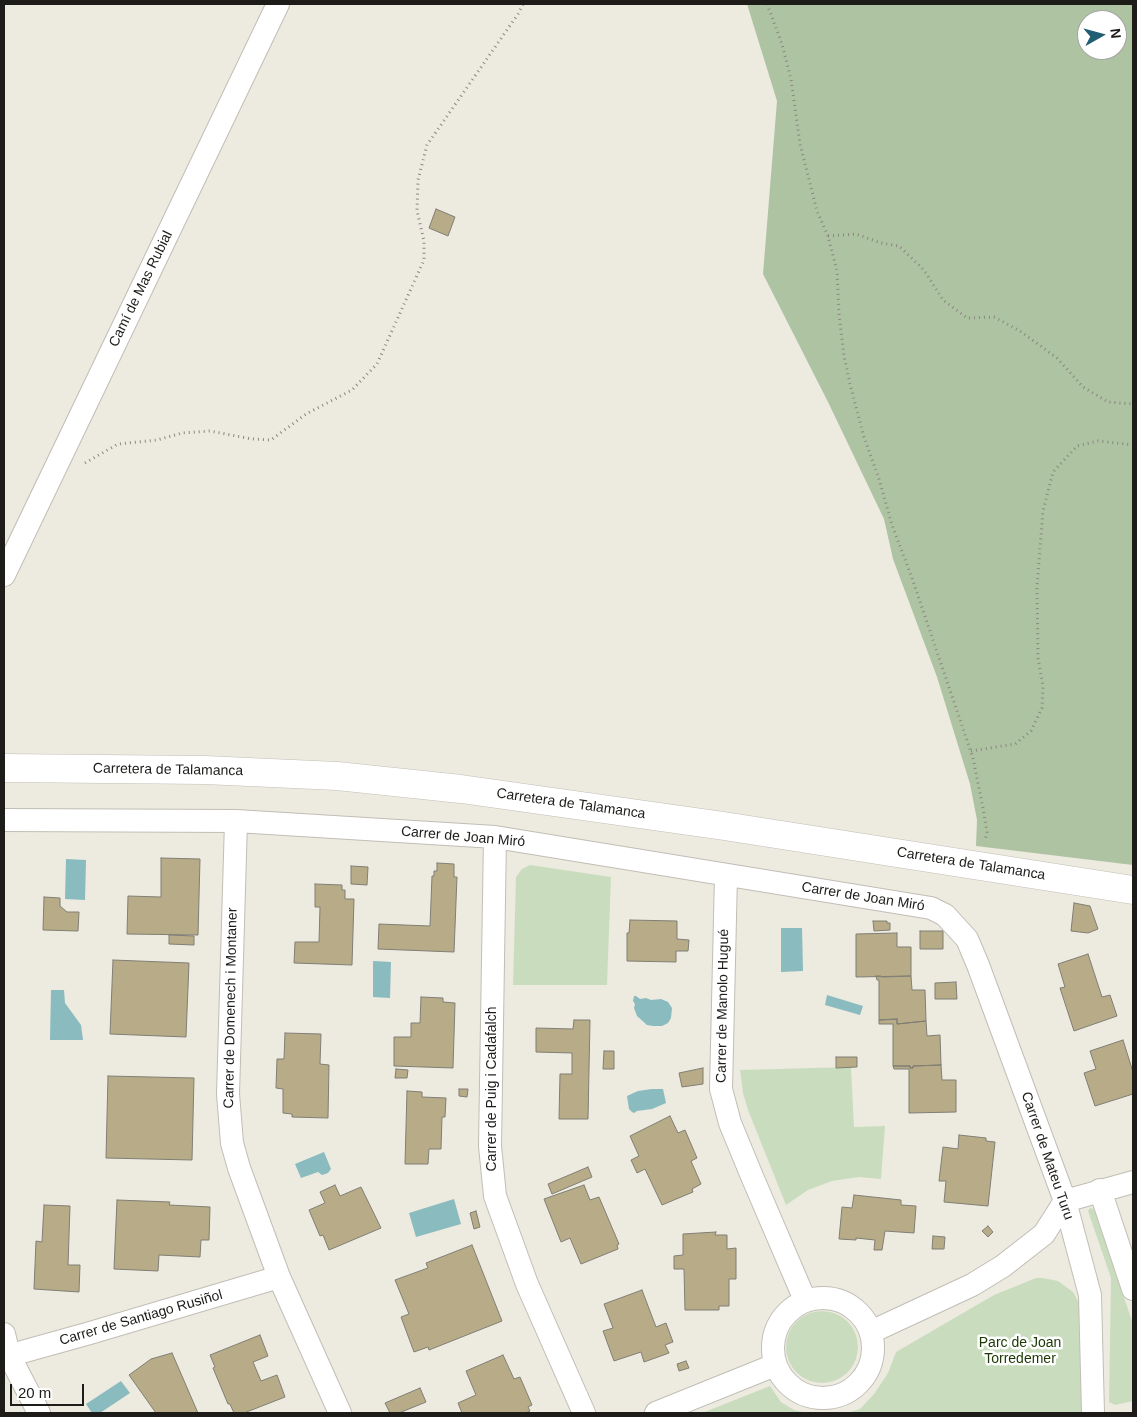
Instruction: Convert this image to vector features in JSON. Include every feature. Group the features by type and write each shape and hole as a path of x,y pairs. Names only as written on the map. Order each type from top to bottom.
{"street":[{"name":"Camí de Mas Rubial","path":"4,576 96,380 278,4"},
{"name":"Carretera de Talamanca","path":"4,768 205,770 337,776 461,789 715,824 1133,890"},
{"name":"Carrer de Joan Miró","path":"4,820 236,821 495,837 931,908 945,915"},
{"path":"4,820 4,826"},
{"name":"Carrer de Domenech i Montaner","path":"236,821 228,1094 232,1143 239,1168 279,1277 340,1413"},
{"name":"Carrer de Puig i Cadafalch","path":"495,837 490,1146 495,1196 527,1284 584,1413"},
{"name":"Carrer de Manolo Hugué","path":"726,875 721,1089 737,1140 805,1300"},
{"name":"Carrer de Mateu Turu","path":"945,915 968,939 1065,1200 1090,1294 1093,1413"},
{"path":"871,1332 972,1285 1003,1266 1044,1234 1065,1200 1133,1182"},
{"path":"1100,1190 1133,1289"},
{"name":"Carrer de Santiago Rusiñol","path":"5,1349 90,1333 279,1277"},
{"path":"823,1297 841,1300 856,1309 864,1318 871,1332 874,1350 869,1368 860,1383 848,1392 829,1399 811,1398 796,1391 782,1379 775,1365 772,1354 773,1336 782,1318 793,1307 805,1300 823,1297"},
{"path":"5,1349 40,1413"},
{"path":"656,1413 775,1365"}],"path":[{"path":"48,485 118,444 210,431 252,439 271,440 306,414 352,390 376,364 424,260 424,241 417,211 418,180 427,146 523,4"},
{"path":"767,4 782,44 791,79 800,144 837,271 839,314 844,356 864,437 879,479 892,525 912,578 970,751 987,832 981,866"},
{"path":"828,236 856,234 881,243 899,246 924,270 943,300 967,318 994,317 1020,331 1057,358 1083,387 1108,402 1133,404"},
{"path":"970,751 1015,744 1031,731 1042,708 1043,686 1038,658 1037,586 1044,511 1053,472 1077,446 1098,441 1133,445"}],"green space":[{"path":"747,4 1133,4 1133,865 976,846 977,820 970,784 937,677 893,559 884,519 828,402 763,274 777,101"},
{"path":"530,865 611,877 607,985 513,985 516,877 522,869"},
{"path":"851,1067 854,1127 885,1126 881,1179 859,1177 832,1181 808,1190 786,1205 748,1110 743,1093 740,1070"},
{"path":"1090,1208 1094,1209 1133,1324 1133,1401 1115,1405 1109,1402 1111,1278 1088,1211"},
{"name":"Parc de Joan Torredemer","path":"1036,1278 1058,1281 1073,1292 1082,1312 1081,1413 847,1413 860,1409 874,1394 888,1373 896,1352 994,1295"},
{"path":"829,1311 848,1321 856,1333 858,1347 856,1361 848,1373 836,1381 815,1383 796,1373 788,1361 786,1340 796,1321 808,1313"},
{"path":"770,1386 781,1402 794,1410 807,1413 702,1413"}],"water":[{"path":"66,859 86,860 85,900 65,899"},
{"path":"781,928 802,928 803,971 781,972"},
{"path":"373,961 391,962 390,998 373,997"},
{"path":"51,990 64,990 65,1003 81,1025 83,1040 50,1040"},
{"path":"827,995 863,1006 860,1015 825,1005"},
{"path":"634,996 640,999 661,999 668,1002 672,1008 671,1018 668,1023 662,1026 647,1025 637,1016 634,1008"},
{"path":"663,1089 666,1103 652,1109 634,1113 629,1109 627,1096 638,1091"},
{"path":"324,1152 331,1169 328,1173 322,1175 318,1172 301,1178 295,1164"},
{"path":"454,1199 461,1224 416,1237 409,1213"},
{"path":"121,1381 130,1393 100,1413 92,1413 86,1404"}],"building":[{"path":"436,209 455,217 448,236 429,228"},
{"path":"161,858 200,859 198,935 127,934 128,896 161,897"},
{"path":"437,863 454,864 454,877 457,877 454,952 378,949 379,924 430,926 432,876 434,876 434,871 437,871"},
{"path":"351,866 368,867 367,885 351,884"},
{"path":"315,884 342,885 342,890 345,890 345,899 354,899 352,965 294,963 295,942 319,942 320,907 315,907"},
{"path":"44,897 60,898 60,906 67,912 79,912 78,931 43,930"},
{"path":"1074,903 1090,906 1098,929 1088,933 1071,931"},
{"path":"630,920 677,921 677,939 689,940 688,951 676,951 676,962 627,961 627,933 629,933"},
{"path":"873,921 887,921 887,923 890,923 890,930 874,931"},
{"path":"920,931 943,931 943,949 920,949"},
{"path":"897,933 897,947 911,947 911,976 856,977 856,934"},
{"path":"169,935 194,936 194,945 169,944"},
{"path":"1088,954 1102,997 1110,995 1117,1016 1074,1031 1060,988 1065,987 1058,964"},
{"path":"113,960 189,963 186,1037 110,1034"},
{"path":"876,976 911,976 912,990 925,990 926,1021 897,1024 897,1019 879,1020 879,980 877,980"},
{"path":"956,982 957,999 935,999 935,983"},
{"path":"421,997 443,998 443,1002 455,1003 453,1068 394,1066 394,1037 411,1037 411,1023 420,1023"},
{"path":"897,1019 897,1024 926,1021 927,1036 940,1035 941,1065 913,1066 913,1068 910,1068 910,1066 893,1066 893,1024 879,1024 879,1020"},
{"path":"574,1020 590,1020 588,1119 559,1119 560,1074 572,1074 572,1053 536,1052 536,1028 573,1029"},
{"path":"285,1033 321,1034 320,1064 329,1065 328,1118 292,1117 292,1114 283,1113 283,1089 276,1088 277,1059 284,1059"},
{"path":"1123,1040 1133,1072 1133,1094 1095,1106 1084,1073 1096,1069 1090,1051"},
{"path":"604,1051 614,1051 614,1069 603,1069"},
{"path":"836,1057 857,1057 857,1067 836,1068"},
{"path":"941,1065 942,1080 956,1080 956,1112 909,1113 909,1069 894,1069 893,1066 910,1066 910,1068 913,1068 913,1066"},
{"path":"703,1068 703,1084 682,1087 679,1073"},
{"path":"396,1069 408,1070 407,1078 395,1078"},
{"path":"108,1076 194,1078 192,1160 106,1158"},
{"path":"459,1089 468,1089 467,1097 459,1096"},
{"path":"407,1091 422,1092 422,1097 446,1098 445,1117 442,1117 441,1149 429,1149 428,1164 405,1164"},
{"path":"670,1116 678,1133 685,1130 697,1158 691,1161 701,1184 692,1189 693,1192 662,1205 645,1169 637,1173 631,1160 639,1156 630,1136"},
{"path":"959,1135 986,1138 986,1141 995,1142 988,1206 944,1202 946,1181 939,1181 943,1147 958,1149"},
{"path":"588,1167 592,1177 552,1194 548,1184"},
{"path":"335,1185 340,1196 361,1187 381,1228 329,1250 323,1235 320,1236 309,1210 325,1203 320,1192"},
{"path":"584,1185 590,1200 599,1197 619,1244 617,1245 618,1249 581,1264 570,1238 561,1242 544,1199"},
{"path":"854,1195 901,1200 901,1205 916,1206 914,1233 885,1231 882,1250 874,1250 875,1240 839,1239 842,1207 852,1208"},
{"path":"117,1200 170,1202 169,1205 210,1207 209,1240 201,1240 200,1257 159,1255 158,1271 114,1269"},
{"path":"44,1205 70,1206 68,1265 80,1265 79,1292 34,1289 36,1241 42,1242"},
{"path":"476,1211 480,1227 474,1229 470,1213"},
{"path":"988,1226 993,1232 988,1237 982,1231"},
{"path":"716,1232 715,1235 727,1235 727,1249 736,1248 736,1279 729,1279 729,1306 719,1306 719,1310 685,1310 684,1269 674,1269 674,1256 683,1255 683,1234"},
{"path":"933,1236 945,1237 944,1249 932,1249"},
{"path":"472,1245 502,1321 429,1350 428,1347 414,1352 401,1317 409,1314 395,1280 428,1268 426,1263"},
{"path":"642,1290 656,1327 666,1323 673,1342 665,1345 669,1353 644,1362 641,1352 614,1361 603,1331 613,1328 604,1304"},
{"path":"260,1335 268,1356 253,1362 261,1381 277,1375 285,1397 244,1413 234,1413 230,1404 228,1404 213,1368 215,1367 210,1355"},
{"path":"172,1353 198,1413 156,1413 129,1375 151,1359"},
{"path":"503,1355 514,1379 520,1377 532,1405 528,1407 530,1411 525,1413 462,1413 458,1403 476,1395 466,1371"},
{"path":"686,1361 689,1368 679,1371 677,1364"},
{"path":"420,1388 426,1402 399,1413 390,1413 385,1403"}]}
